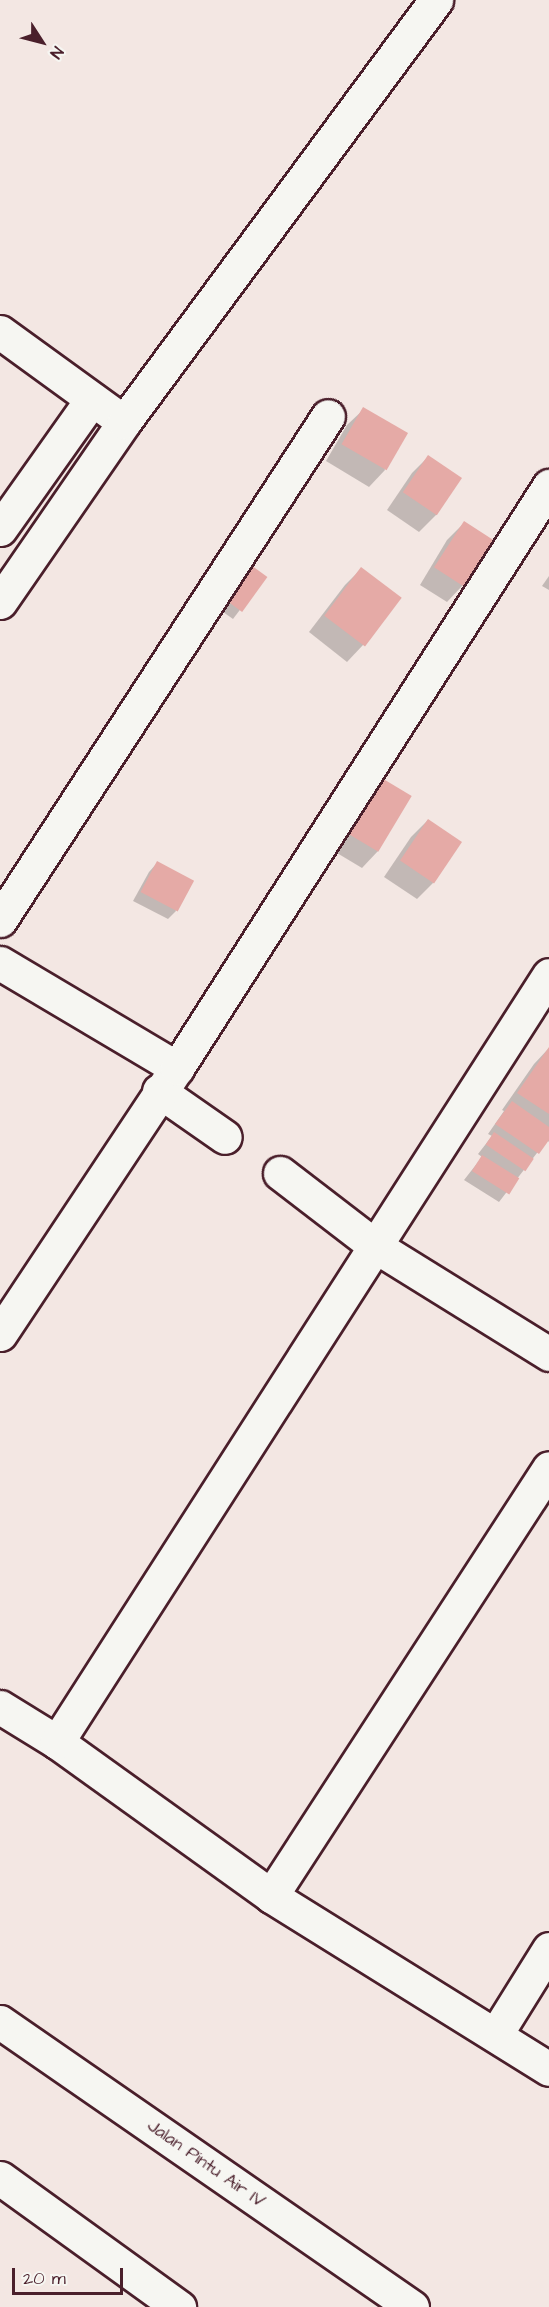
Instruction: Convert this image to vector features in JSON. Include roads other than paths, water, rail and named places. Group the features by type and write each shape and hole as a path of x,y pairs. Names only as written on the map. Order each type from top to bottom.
{"street":[{"path":"0,602 124,422 436,0"},
{"path":"0,332 124,422"},
{"path":"0,529 92,399"},
{"path":"0,920 328,416"},
{"path":"0,1334 168,1080 549,486"},
{"path":"0,963 168,1080 225,1137"},
{"path":"57,1742 549,975"},
{"path":"280,1173 375,1246 549,1354"},
{"path":"271,1896 549,1468"},
{"path":"0,1707 57,1742 271,1896 549,2068"},
{"path":"496,2034 549,1949"},
{"name":"Jalan Pintu Air IV","path":"0,2022 412,2307"},
{"path":"0,2178 179,2307"}]}
